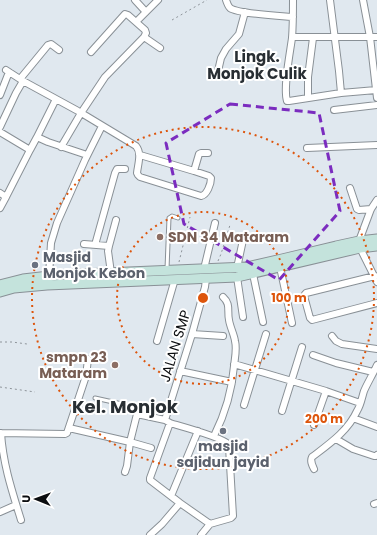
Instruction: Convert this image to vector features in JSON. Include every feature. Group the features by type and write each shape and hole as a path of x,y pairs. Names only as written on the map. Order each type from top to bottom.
{"main road":[{"path":"0,292 14,288 41,285 90,283 176,275 204,269 280,267 377,239"},
{"path":"0,285 49,276 167,271 176,275 206,279 237,277 253,274 265,267 360,244 377,246"},
{"path":"88,274 90,283"}],"street":[{"path":"135,0 146,12"},
{"path":"136,22 158,0"},
{"path":"226,0 230,8 245,12 293,17"},
{"path":"293,0 292,38 286,87 287,100 289,101 341,93 376,90"},
{"path":"330,0 341,93"},
{"path":"364,0 377,98"},
{"path":"218,71 224,53 239,34 245,12"},
{"path":"60,147 105,77 144,37 146,34 145,31 127,14 125,14 91,52"},
{"path":"144,37 160,48"},
{"path":"292,38 377,37"},
{"path":"308,98 308,77 313,38"},
{"path":"0,127 21,80 48,45 50,44 59,50"},
{"path":"0,95 7,71 138,147 140,155 138,175 200,196 204,195 211,183 210,176 140,155"},
{"path":"0,208 3,195 30,150 56,99"},
{"path":"334,110 377,105"},
{"path":"49,276 50,252 53,235 63,208 102,126"},
{"path":"0,132 30,150"},
{"path":"37,137 60,147 87,155"},
{"path":"307,148 377,145"},
{"path":"194,171 199,154 208,153"},
{"path":"95,245 115,173 117,169 124,170"},
{"path":"350,188 357,209 371,209"},
{"path":"377,200 371,209 360,244 376,279 304,294 310,318 312,320 377,303"},
{"path":"111,273 108,251 116,220"},
{"path":"204,269 216,223"},
{"path":"238,268 243,240"},
{"path":"84,244 109,246"},
{"path":"280,267 292,323"},
{"path":"253,274 262,322"},
{"path":"157,340 176,275"},
{"path":"237,277 243,317"},
{"name":"JALAN SMP","path":"171,496 152,482 150,478 192,334 206,279"},
{"path":"214,436 226,406 232,382 236,351 235,341 229,322 228,302 224,297"},
{"path":"192,334 222,336"},
{"path":"244,405 266,334"},
{"path":"332,336 336,341 342,344 377,348"},
{"path":"282,411 302,347"},
{"path":"313,355 336,363 373,372"},
{"path":"21,520 7,477 1,433 67,433 86,376 88,359"},
{"path":"234,364 326,391 360,403"},
{"path":"314,469 311,462 312,457 336,439 353,418 377,365"},
{"path":"180,371 232,382"},
{"path":"314,425 326,391"},
{"path":"125,472 137,414 214,436 226,442 229,447 233,516 231,518 210,524 202,535"},
{"path":"353,418 377,427"},
{"path":"69,428 151,448"},
{"path":"198,431 171,496 210,524"},
{"path":"336,439 353,449 374,456 377,455"},
{"path":"150,535 162,524 180,503"},
{"path":"0,512 16,505"}],"lane":[{"path":"167,271 169,218 172,216 178,218"},
{"path":"95,398 131,406 137,414"}],"path":[{"path":"172,20 207,0"},
{"path":"176,275 190,217"},
{"path":"215,269 222,254 230,224"},
{"path":"0,342 27,344"},
{"path":"0,386 35,392"}],"highlighted area":[{"path":"230,104 319,113 340,211 279,280 184,224 166,143"}],"place":[{"name":"SDN 34 Mataram","path":"160,237"},
{"name":"Masjid Monjok Kebon","path":"35,265"},
{"name":"smpn 23 Mataram","path":"115,365"},
{"name":"masjid sajidun jayid","path":"223,431"}],"district":[{"name":"Lingk. Monjok Culik","path":"257,66"},
{"name":"Kel. Monjok","path":"125,407"}]}
